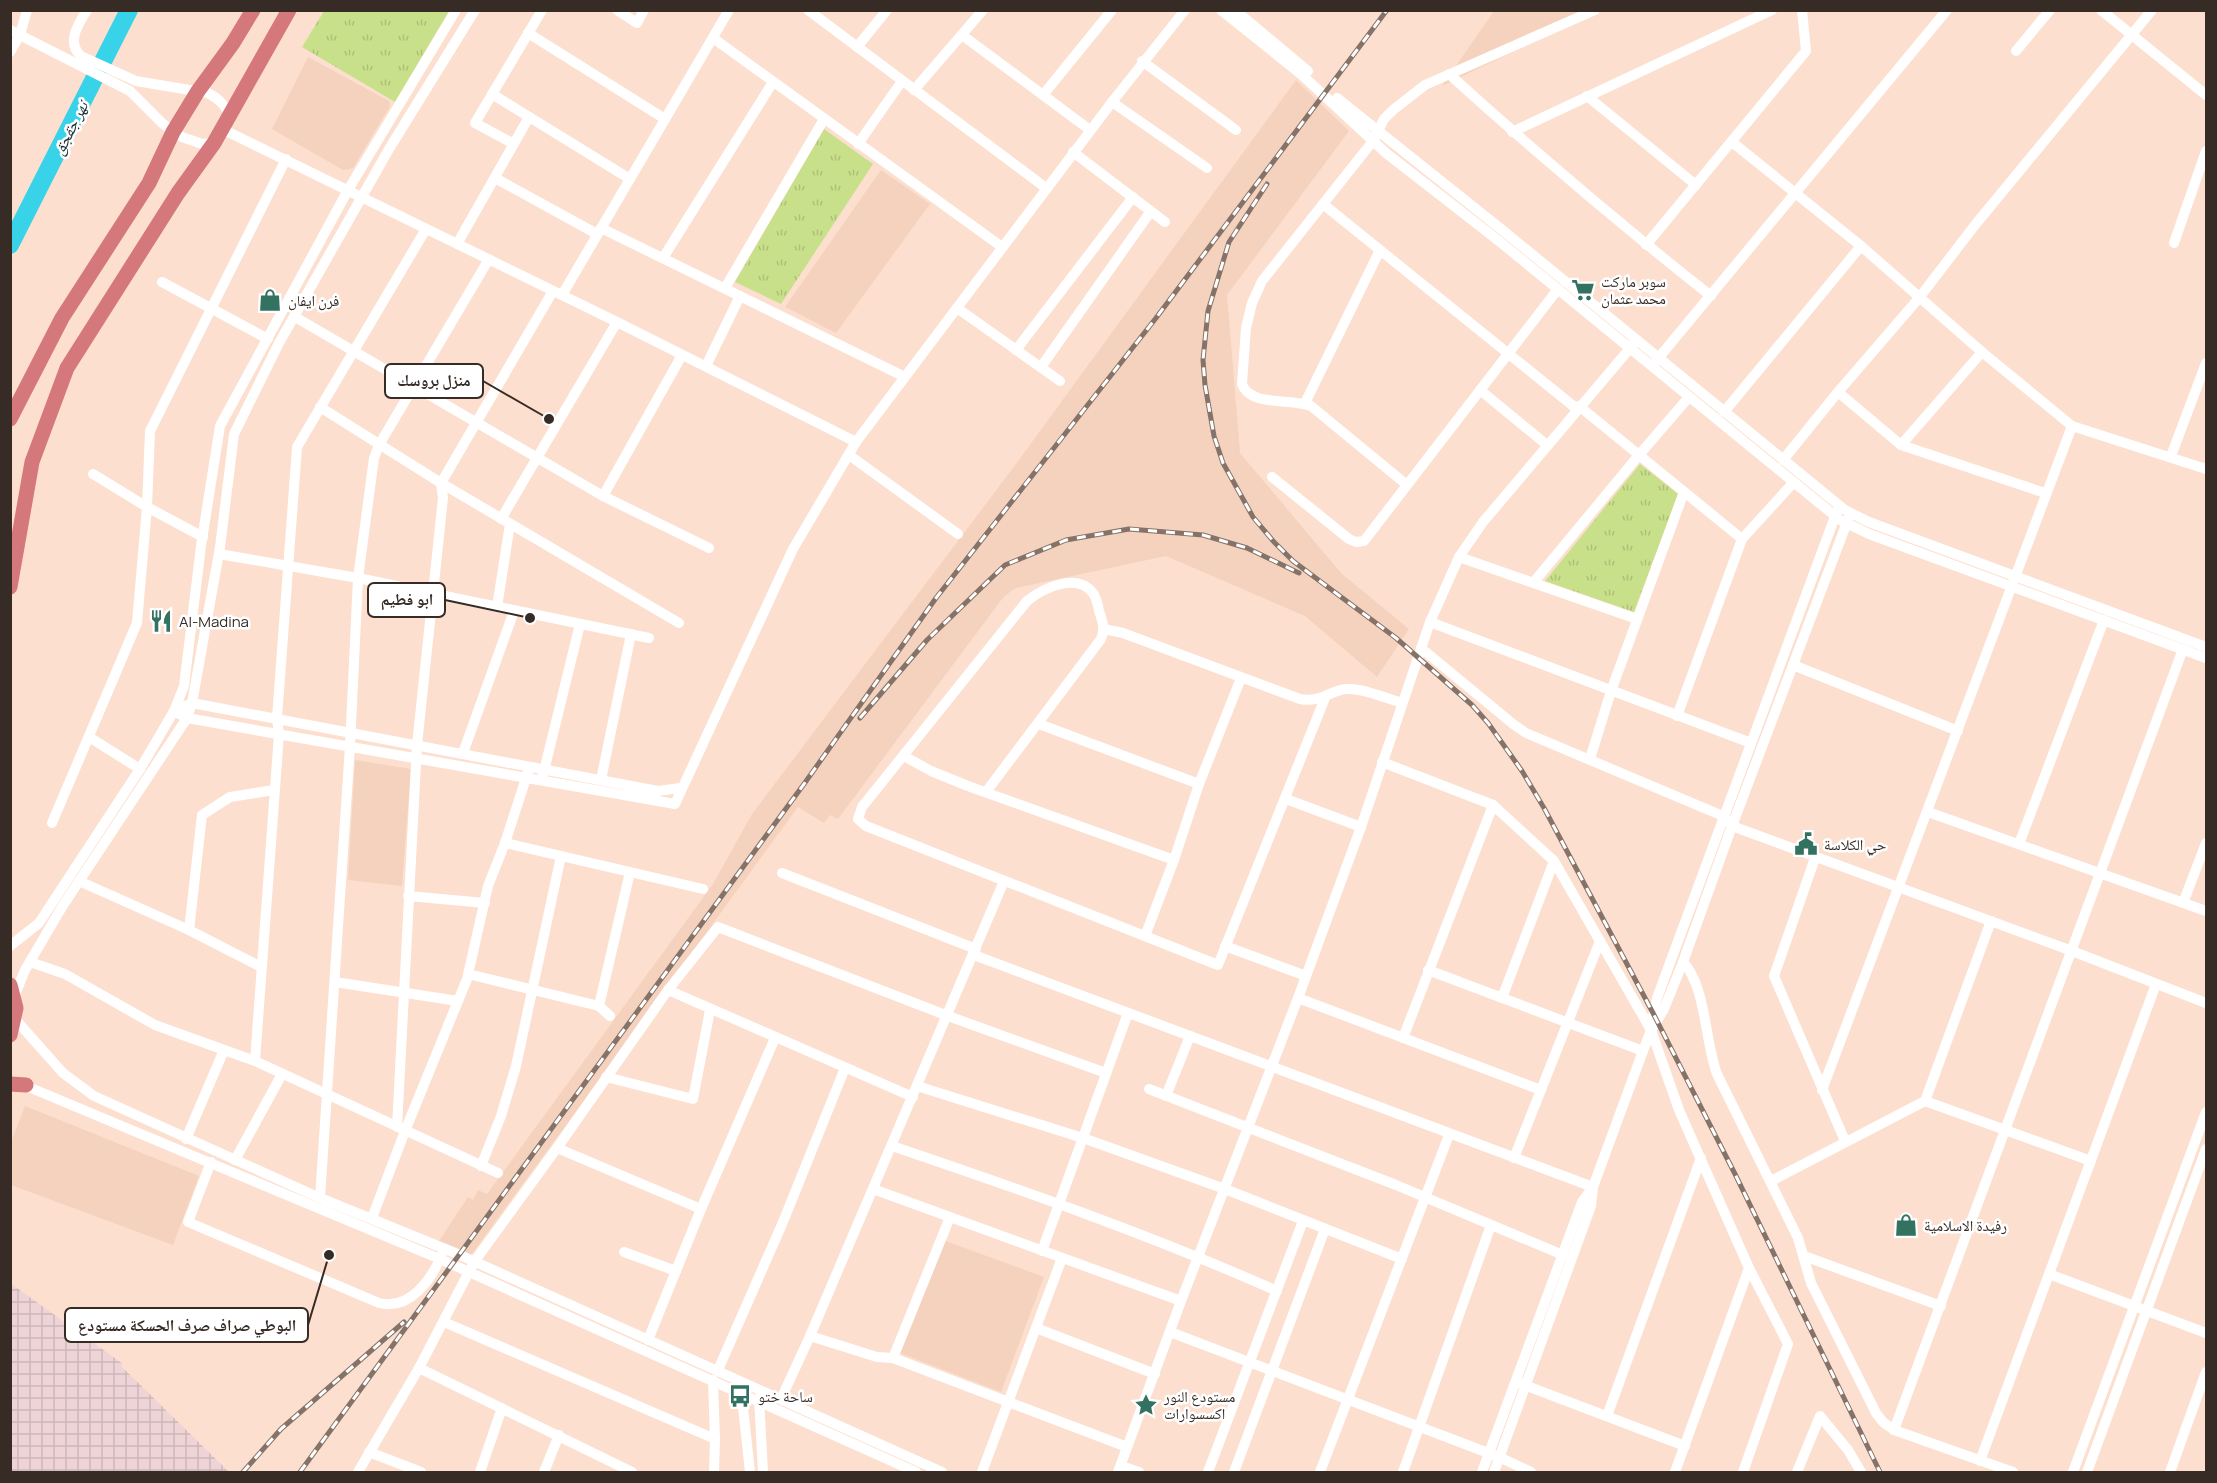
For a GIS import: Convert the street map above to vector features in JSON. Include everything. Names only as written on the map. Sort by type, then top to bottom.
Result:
[{"type":"highway","points":[[10,419],[62,318],[149,183],[198,90],[233,43],[253,10]]},
{"type":"highway","points":[[10,587],[32,462],[67,368],[178,193],[214,143],[289,10]]},
{"type":"highway","points":[[10,1035],[15,1019],[12,991]]},
{"type":"street","points":[[10,52],[15,32],[27,10]]},
{"type":"street","points":[[79,61],[74,37],[78,23],[87,10]]},
{"type":"street","points":[[10,946],[39,923],[140,769],[174,711],[184,686],[220,426],[348,190],[456,10]]},
{"type":"street","points":[[12,991],[79,881],[187,718],[192,703],[219,554],[234,434],[295,317],[362,198],[475,10]]},
{"type":"street","points":[[514,144],[475,123],[542,10]]},
{"type":"street","points":[[617,10],[637,23],[644,10]]},
{"type":"street","points":[[401,1129],[408,896],[417,745],[443,498],[441,483],[557,293],[599,231],[729,10]]},
{"type":"street","points":[[808,10],[1046,188]]},
{"type":"street","points":[[856,47],[886,10]]},
{"type":"street","points":[[914,90],[983,10]]},
{"type":"street","points":[[1042,95],[1112,10]]},
{"type":"street","points":[[174,711],[192,703],[277,718],[529,766],[543,775],[675,804],[680,788],[793,549],[856,442],[1142,61],[1185,10]]},
{"type":"street","points":[[1221,10],[1558,289],[1633,344]]},
{"type":"street","points":[[1235,10],[1290,54],[1375,136],[1655,362],[1724,412],[1783,460],[1837,511]]},
{"type":"street","points":[[1407,485],[1321,412],[1305,404],[1258,398],[1245,391],[1242,384],[1246,328],[1252,303],[1262,281],[1375,136],[1384,119],[1403,100],[1425,85],[1595,10]]},
{"type":"street","points":[[1512,132],[1772,10]]},
{"type":"street","points":[[1646,245],[1806,51],[1802,10]]},
{"type":"street","points":[[2016,51],[2050,10]]},
{"type":"street","points":[[2102,10],[2205,90]]},
{"type":"street","points":[[1783,460],[1919,298],[2152,10]]},
{"type":"street","points":[[1655,362],[1940,13]]},
{"type":"street","points":[[15,32],[123,82],[198,90],[218,98],[225,106],[226,122],[286,159],[856,442]]},
{"type":"street","points":[[528,33],[665,119]]},
{"type":"street","points":[[962,35],[1090,130]]},
{"type":"street","points":[[713,38],[1002,248]]},
{"type":"street","points":[[1142,61],[1236,130]]},
{"type":"street","points":[[1449,75],[1512,132],[1646,245],[1711,296]]},
{"type":"street","points":[[858,144],[902,81]]},
{"type":"street","points":[[123,82],[153,115],[174,132],[191,141],[214,143]]},
{"type":"street","points":[[663,258],[773,82]]},
{"type":"street","points":[[492,94],[630,179]]},
{"type":"street","points":[[1587,96],[1696,185]]},
{"type":"street","points":[[1112,102],[1207,168]]},
{"type":"street","points":[[458,244],[529,117]]},
{"type":"street","points":[[724,288],[824,119]]},
{"type":"street","points":[[1732,142],[1861,246],[1982,352],[2072,426],[2206,469]]},
{"type":"street","points":[[2174,243],[2206,150]]},
{"type":"street","points":[[1073,152],[1165,222]]},
{"type":"street","points":[[52,823],[137,623],[147,507],[150,431],[286,159]]},
{"type":"street","points":[[495,178],[599,231],[663,258],[905,377]]},
{"type":"street","points":[[1016,350],[1132,197]]},
{"type":"street","points":[[1323,204],[1508,353],[1639,454],[1742,539]]},
{"type":"street","points":[[1041,367],[1151,211]]},
{"type":"street","points":[[255,1061],[297,447],[426,229]]},
{"type":"street","points":[[1724,412],[1861,246]]},
{"type":"street","points":[[1305,404],[1380,250]]},
{"type":"street","points":[[320,1198],[350,746],[358,578],[374,458],[379,445],[489,259]]},
{"type":"street","points":[[162,282],[268,339]]},
{"type":"street","points":[[1272,477],[1349,539],[1356,542],[1364,541],[1558,289]]},
{"type":"street","points":[[706,366],[740,296]]},
{"type":"street","points":[[957,308],[1060,381]]},
{"type":"street","points":[[295,317],[603,496],[709,548]]},
{"type":"street","points":[[497,607],[506,522],[538,458],[617,322]]},
{"type":"street","points":[[1138,1473],[1119,1469],[1361,827],[1430,622],[1459,557],[1479,528],[1633,344]]},
{"type":"street","points":[[1901,446],[1982,352]]},
{"type":"street","points":[[603,496],[682,355]]},
{"type":"street","points":[[1655,362],[1689,397],[1794,482],[1869,534],[2206,646]]},
{"type":"street","points":[[2171,456],[2206,363]]},
{"type":"street","points":[[1480,390],[1547,445]]},
{"type":"street","points":[[1838,392],[1901,446],[2045,493]]},
{"type":"street","points":[[1533,583],[1689,397]]},
{"type":"street","points":[[320,407],[441,483],[678,623]]},
{"type":"street","points":[[1822,1090],[1900,888],[2045,493],[2072,426]]},
{"type":"street","points":[[849,455],[958,534]]},
{"type":"street","points":[[93,474],[203,537]]},
{"type":"street","points":[[1677,716],[1742,539],[1794,482]]},
{"type":"street","points":[[1590,759],[1611,691],[1684,492]]},
{"type":"street","points":[[1482,1473],[1494,1456],[1591,1206],[1593,1187],[1651,1030],[1657,998],[1837,511]]},
{"type":"street","points":[[1651,1030],[1664,1009],[1683,962],[1848,518]]},
{"type":"street","points":[[219,554],[358,578],[650,638]]},
{"type":"street","points":[[1459,557],[1637,620]]},
{"type":"street","points":[[2013,582],[2104,620],[2206,658]]},
{"type":"street","points":[[986,792],[1101,639],[1104,629],[1095,596],[1085,587],[1063,584],[1050,587],[1033,596],[1022,606],[862,807],[858,815],[860,823],[1218,965],[1325,698]]},
{"type":"street","points":[[463,753],[514,611]]},
{"type":"street","points":[[2019,844],[2104,620]]},
{"type":"street","points":[[1430,622],[1750,743]]},
{"type":"street","points":[[543,775],[580,624]]},
{"type":"street","points":[[1104,629],[1129,636],[1300,699],[1314,701],[1340,690],[1351,689],[1402,703]]},
{"type":"street","points":[[601,780],[631,634]]},
{"type":"street","points":[[1420,648],[1520,729],[1724,816],[1732,826],[2072,951],[2206,1004]]},
{"type":"street","points":[[1894,1430],[2183,649]]},
{"type":"street","points":[[1793,665],[1958,731]]},
{"type":"street","points":[[1145,936],[1174,860],[1198,784],[1241,678]]},
{"type":"street","points":[[174,711],[187,718],[526,777],[543,775],[601,780],[658,791],[680,788]]},
{"type":"street","points":[[1039,724],[1198,784]]},
{"type":"street","points":[[89,737],[140,769]]},
{"type":"street","points":[[904,756],[949,779],[1174,860]]},
{"type":"street","points":[[1382,762],[1493,805],[1554,861],[1651,1030],[1671,1092],[1749,1268],[1788,1344],[1743,1473]]},
{"type":"street","points":[[372,1218],[401,1129],[458,1002],[468,974],[488,886],[505,843],[529,766]]},
{"type":"street","points":[[189,930],[202,815],[230,797],[274,790]]},
{"type":"street","points":[[1286,799],[1361,827]]},
{"type":"street","points":[[1403,1038],[1493,805]]},
{"type":"street","points":[[1928,812],[2206,911]]},
{"type":"street","points":[[505,843],[703,889]]},
{"type":"street","points":[[2183,903],[2206,843]]},
{"type":"street","points":[[482,1166],[501,1116],[516,1066],[561,856]]},
{"type":"street","points":[[1815,858],[1774,976],[1845,1141]]},
{"type":"street","points":[[1502,998],[1554,861]]},
{"type":"street","points":[[599,1006],[630,872]]},
{"type":"street","points":[[782,873],[1128,1013],[1593,1187]]},
{"type":"street","points":[[79,881],[189,930],[261,967]]},
{"type":"street","points":[[781,1399],[948,1016],[1004,881]]},
{"type":"street","points":[[408,896],[485,903]]},
{"type":"street","points":[[1771,1181],[1925,1101],[1991,921]]},
{"type":"street","points":[[358,1473],[444,1323],[471,1267],[558,1148],[668,990],[718,927],[948,1016],[1106,1073]]},
{"type":"street","points":[[1514,1158],[1600,940]]},
{"type":"street","points":[[1225,946],[1306,976]]},
{"type":"street","points":[[30,962],[65,975],[155,1025],[255,1061],[498,1173]]},
{"type":"street","points":[[1683,962],[1691,972],[1697,987],[1711,1057],[1717,1074],[1802,1246],[1811,1283],[1876,1413],[1894,1430],[2013,1473]]},
{"type":"street","points":[[1428,970],[1643,1051]]},
{"type":"street","points":[[468,974],[599,1006],[610,1016]]},
{"type":"street","points":[[334,982],[458,1002]]},
{"type":"street","points":[[1980,1461],[2156,984]]},
{"type":"street","points":[[668,990],[913,1097]]},
{"type":"street","points":[[1298,998],[1541,1090]]},
{"type":"street","points":[[606,1077],[693,1099],[710,1010]]},
{"type":"street","points":[[1042,1251],[1128,1013]]},
{"type":"street","points":[[15,1019],[63,1073],[94,1096],[320,1198],[372,1218],[442,1254]]},
{"type":"street","points":[[1166,1096],[1190,1036]]},
{"type":"street","points":[[648,1340],[701,1209],[776,1038]]},
{"type":"street","points":[[186,1139],[224,1050]]},
{"type":"street","points":[[714,1473],[716,1375],[783,1222],[845,1068]]},
{"type":"street","points":[[235,1160],[282,1074]]},
{"type":"street","points":[[16,1083],[442,1254],[716,1375],[739,1380],[942,1473]]},
{"type":"street","points":[[917,1086],[1083,1138],[1225,1189],[1402,1259]]},
{"type":"street","points":[[1149,1089],[1396,1185],[1563,1254]]},
{"type":"street","points":[[1925,1101],[2091,1161]]},
{"type":"street","points":[[2073,1473],[2206,1112]]},
{"type":"street","points":[[1320,1473],[1449,1135]]},
{"type":"street","points":[[892,1146],[1060,1203],[1199,1256],[1277,1291]]},
{"type":"street","points":[[558,1148],[701,1209]]},
{"type":"street","points":[[2087,1473],[2146,1310],[2202,1176],[2206,1149]]},
{"type":"street","points":[[1607,1416],[1701,1158]]},
{"type":"street","points":[[211,1162],[188,1222],[368,1298],[384,1304],[402,1302],[424,1286],[442,1254]]},
{"type":"street","points":[[1521,1383],[1583,1198],[1593,1187]]},
{"type":"street","points":[[873,1189],[1181,1301]]},
{"type":"street","points":[[892,1358],[950,1217]]},
{"type":"street","points":[[1208,1473],[1304,1221]]},
{"type":"street","points":[[1402,1473],[1491,1225]]},
{"type":"street","points":[[1234,1473],[1325,1229]]},
{"type":"street","points":[[624,1252],[676,1271]]},
{"type":"street","points":[[1804,1256],[1941,1305]]},
{"type":"street","points":[[982,1473],[1062,1258]]},
{"type":"street","points":[[471,1267],[648,1340],[716,1375],[741,1393],[916,1473]]},
{"type":"street","points":[[1675,1473],[1749,1268]]},
{"type":"street","points":[[2049,1274],[2206,1333]]},
{"type":"street","points":[[444,1323],[715,1439]]},
{"type":"street","points":[[1036,1328],[1155,1374]]},
{"type":"street","points":[[1170,1332],[1494,1456],[1531,1473]]},
{"type":"street","points":[[810,1336],[877,1357],[892,1358],[1127,1447]]},
{"type":"street","points":[[419,1368],[559,1435],[617,1470],[632,1473]]},
{"type":"street","points":[[2170,1473],[2206,1372]]},
{"type":"street","points":[[739,1380],[750,1473]]},
{"type":"street","points":[[1521,1383],[1685,1446]]},
{"type":"street","points":[[759,1389],[763,1473]]},
{"type":"street","points":[[480,1473],[502,1408]]},
{"type":"street","points":[[1797,1473],[1820,1416],[1848,1450],[1862,1473]]},
{"type":"street","points":[[544,1473],[559,1435]]},
{"type":"street","points":[[369,1452],[421,1473]]},
{"type":"street","points":[[1494,1456],[1494,1473]]},
{"type":"shaded area","points":[[1494,11],[1598,11],[1442,86]]},
{"type":"shaded area","points":[[308,57],[389,101],[390,106],[353,168],[343,170],[272,129]]},
{"type":"shaded area","points":[[1296,80],[1349,131],[1227,295],[1240,453],[1341,573],[1409,629],[1377,677],[1305,616],[1166,556],[1016,588],[1011,591],[1002,599],[838,819],[830,815],[824,823],[798,807],[471,1255],[439,1241],[468,1197],[473,1200],[478,1190],[487,1194],[713,884],[752,814],[1013,468]]},
{"type":"shaded area","points":[[881,170],[930,204],[836,333],[785,307]]},
{"type":"shaded area","points":[[355,760],[411,769],[402,886],[348,880]]},
{"type":"shaded area","points":[[25,1106],[199,1176],[173,1245],[11,1185],[11,1142]]},
{"type":"shaded area","points":[[943,1240],[1044,1277],[1001,1392],[900,1353]]},
{"type":"shaded area","points":[[10,1283],[123,1364],[121,1366],[229,1472],[11,1472]]},
{"type":"green space","points":[[324,11],[449,11],[395,102],[302,47]]},
{"type":"green space","points":[[824,129],[873,164],[781,304],[735,282]]},
{"type":"green space","points":[[1640,464],[1678,494],[1634,612],[1545,581]]},
{"type":"waterway","name":"نهر جقجق","points":[[10,245],[129,10]]},
{"type":"railway","points":[[300,1472],[804,784],[936,598],[1156,318],[1387,10]]},
{"type":"railway","points":[[1267,184],[1229,242],[1208,311],[1203,360],[1205,385],[1214,436],[1223,463],[1253,517],[1274,542],[1293,561],[1396,638],[1472,705],[1488,723],[1522,771],[1653,1013],[1735,1174],[1880,1472]]},
{"type":"railway","points":[[860,718],[927,640],[1005,565],[1066,540],[1129,529],[1203,535],[1247,548],[1299,573]]},
{"type":"railway","points":[[243,1472],[281,1429],[404,1322]]},
{"type":"place","name":"سوبر ماركت محمد عثمان","points":[[1583,290]]},
{"type":"place","name":"فرن ايفان","points":[[270,300]]},
{"type":"place","name":"منزل بروسك","points":[[549,419]]},
{"type":"place","name":"ابو فطيم","points":[[530,618]]},
{"type":"place","name":"Al-Madina","points":[[161,621]]},
{"type":"place","name":"حي الكلاسة","points":[[1806,844]]},
{"type":"place","name":"رفيدة الاسلامية","points":[[1906,1225]]},
{"type":"place","name":"البوطي صراف صرف الحسكة مستودع","points":[[329,1255]]},
{"type":"place","name":"ساحة ختو","points":[[740,1396]]},
{"type":"place","name":"مستودع النور اكسسوارات","points":[[1146,1405]]}]
